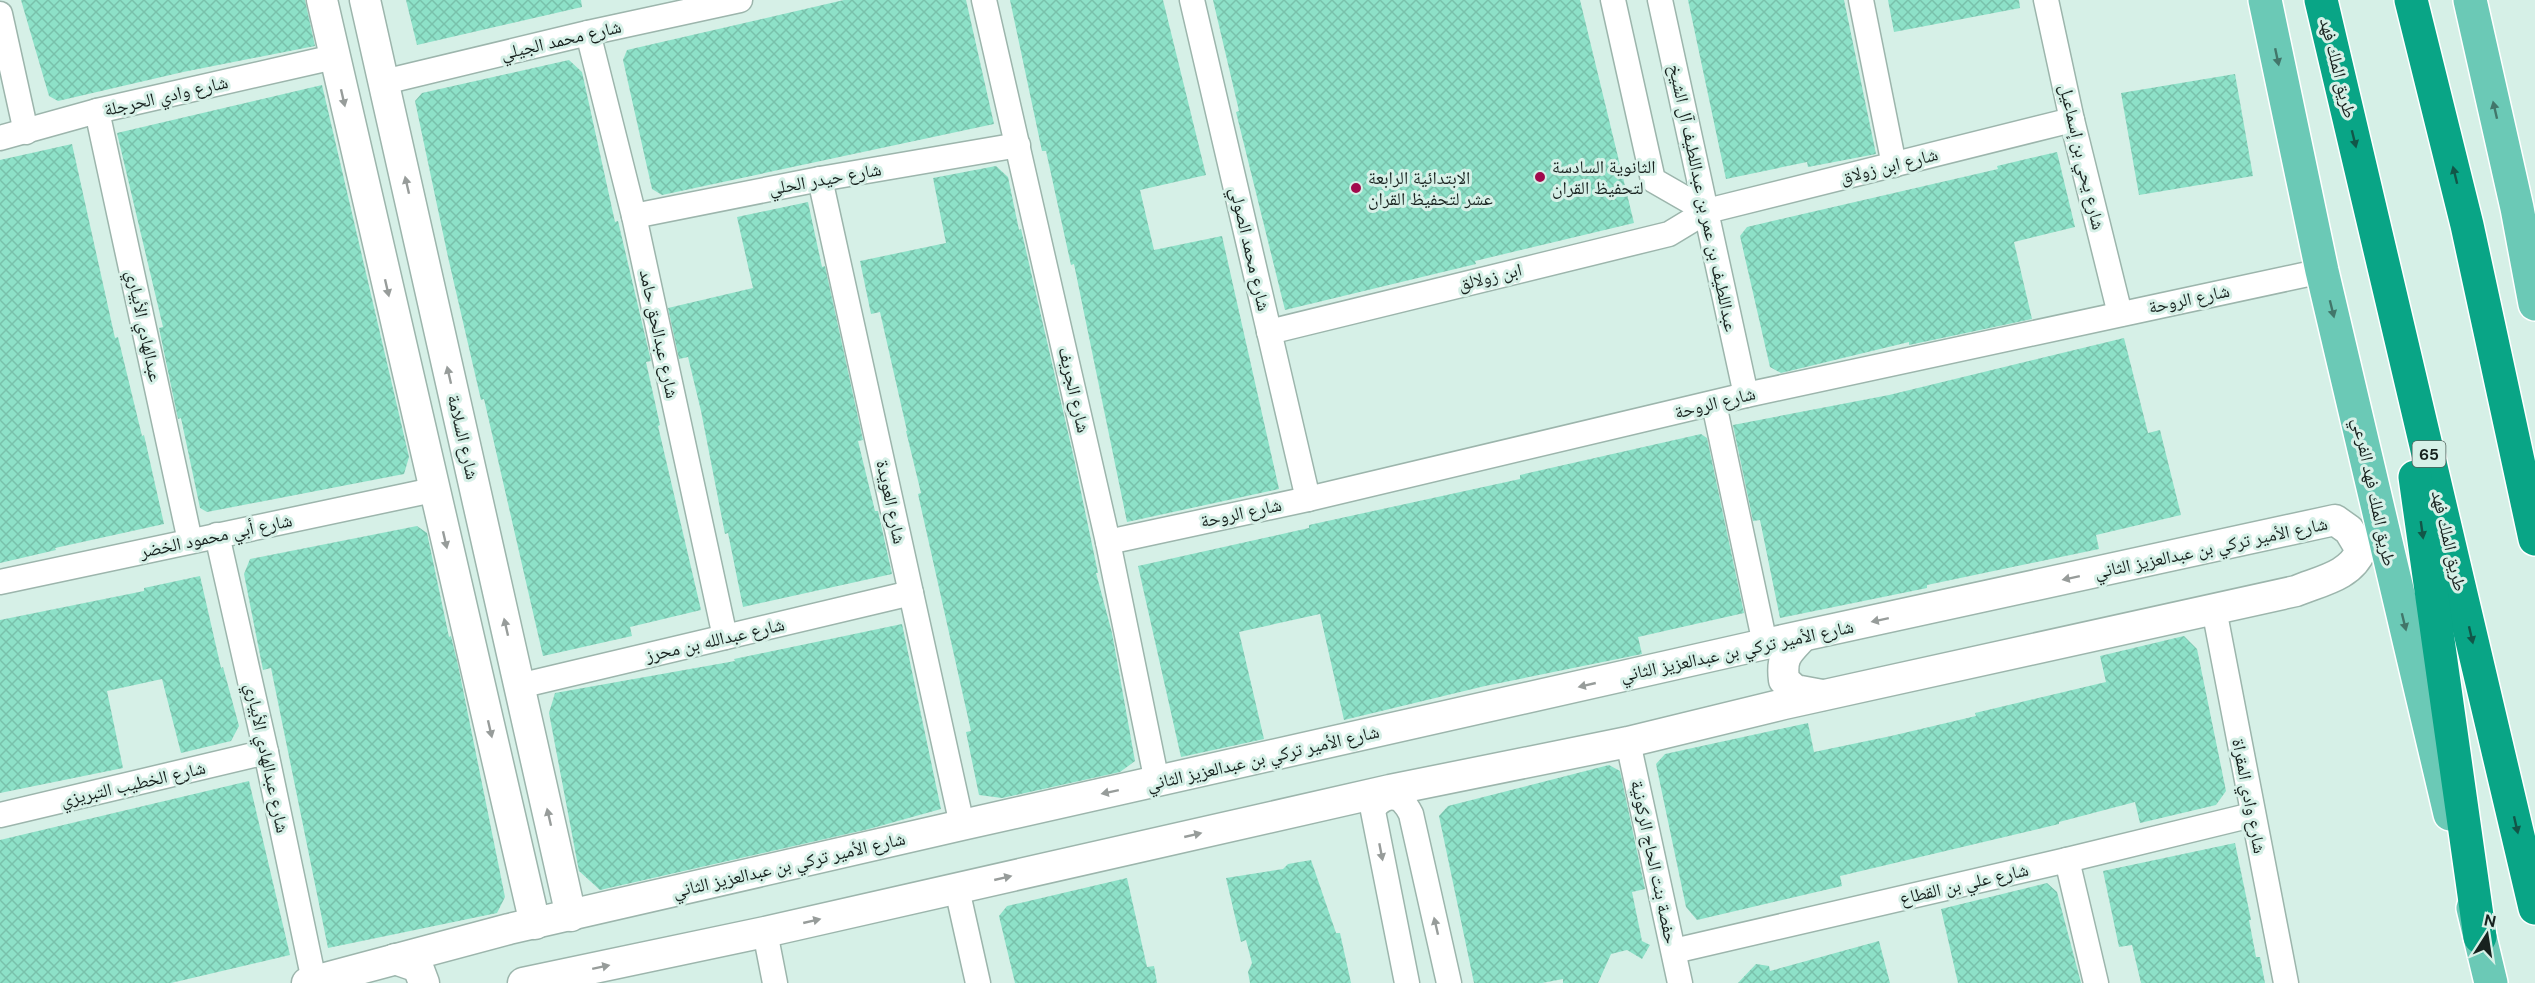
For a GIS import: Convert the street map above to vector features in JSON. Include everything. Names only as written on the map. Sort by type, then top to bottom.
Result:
[{"type":"highway","name":"طريق الملك فهد","points":[[2321,0],[2535,908]]},
{"type":"highway","points":[[2411,0],[2467,225],[2535,539]]},
{"type":"highway","points":[[2467,225],[2535,446]]},
{"type":"highway","points":[[2385,264],[2480,937]]},
{"type":"main road","name":"طريق الملك فهد الفرعي","points":[[2265,0],[2322,271],[2378,498],[2396,589],[2491,983]]},
{"type":"main road","points":[[2470,0],[2526,206],[2535,304]]},
{"type":"street","points":[[322,0],[333,57],[535,924]]},
{"type":"street","name":"شارع السلامة","points":[[364,0],[571,916]]},
{"type":"street","name":"شارع محمد الجيلي","points":[[384,82],[588,33],[740,0]]},
{"type":"street","name":"شارع الجريف","points":[[984,0],[1108,542],[1157,782]]},
{"type":"street","name":"شارع محمد الصولي","points":[[1192,0],[1308,499]]},
{"type":"street","points":[[1613,0],[1653,180],[1707,211]]},
{"type":"street","name":"عبداللطيف بن عمر بن عبداللطيف آل الشيخ","points":[[1660,0],[1746,395]]},
{"type":"street","points":[[1861,0],[1894,165]]},
{"type":"street","name":"شارع يحي بن إسماعيل","points":[[2046,0],[2072,120],[2120,314]]},
{"type":"street","points":[[0,14],[26,132]]},
{"type":"street","name":"شارع عبدالحق حامد","points":[[588,33],[634,216],[725,637]]},
{"type":"street","name":"شارع وادي الحرجلة","points":[[0,138],[97,111],[333,57]]},
{"type":"street","name":"عبدالهادي الأبياري","points":[[97,111],[190,541]]},
{"type":"street","name":"شارع ابن زولاق","points":[[1707,211],[2072,120]]},
{"type":"street","name":"شارع حيدر الحلي","points":[[634,216],[820,179],[1018,145]]},
{"type":"street","name":"شارع العويدة","points":[[820,179],[962,825]]},
{"type":"street","name":"ابن زولالق","points":[[1269,332],[1668,234],[1707,211]]},
{"type":"street","name":"شارع الروحة","points":[[1108,542],[1308,499],[1746,395],[2322,271]]},
{"type":"street","points":[[1714,404],[1766,644]]},
{"type":"street","name":"شارع أبي محمود الخضر","points":[[0,582],[433,490]]},
{"type":"street","points":[[2335,520],[2378,498]]},
{"type":"street","name":"شارع الأمير تركي بن عبدالعزيز الثاني","points":[[310,982],[535,924],[962,825],[1766,644],[2335,520],[2349,530],[2361,550],[2357,561],[2345,572],[2296,591],[1823,696],[1628,742],[1390,790],[765,932],[523,983]]},
{"type":"street","name":"شارع عبدالهادي الأبياري","points":[[217,536],[266,752],[310,982]]},
{"type":"street","points":[[2296,591],[2358,573],[2380,575],[2396,589]]},
{"type":"street","name":"شارع عبدالله بن محرز","points":[[519,686],[911,593]]},
{"type":"street","name":"شارع وادي المقراة","points":[[2214,609],[2286,983]]},
{"type":"street","points":[[1802,637],[1785,655],[1782,668],[1784,680],[1795,690],[1823,696]]},
{"type":"street","points":[[1732,652],[1753,661],[1764,669],[1770,679],[1768,694],[1750,713]]},
{"type":"street","points":[[481,693],[519,686]]},
{"type":"street","name":"حفصة بنت الحاج الركونية","points":[[1628,742],[1680,983]]},
{"type":"street","name":"شارع الخطيب التبريزي","points":[[0,815],[266,752]]},
{"type":"street","points":[[1407,983],[1373,811],[1376,803],[1393,798],[1402,801],[1411,814],[1449,983]]},
{"type":"street","name":"شارع علي بن القطاع","points":[[1674,951],[2067,860],[2253,814]]},
{"type":"street","points":[[2067,860],[2096,983]]},
{"type":"street","points":[[528,889],[549,897],[562,874]]},
{"type":"street","points":[[957,889],[978,983]]},
{"type":"street","points":[[765,932],[776,983]]},
{"type":"street","points":[[395,959],[418,968],[424,983]]},
{"type":"building","points":[[21,0],[305,0],[315,46],[183,72],[58,101],[49,96]]},
{"type":"building","points":[[406,0],[581,0],[582,7],[417,45]]},
{"type":"building","points":[[844,0],[966,0],[994,124],[662,195],[652,189],[623,60],[627,50]]},
{"type":"building","points":[[1010,0],[1163,0],[1206,175],[1140,190],[1154,250],[1222,236],[1279,489],[1127,522],[1074,264],[1071,265],[1046,151],[1042,151]]},
{"type":"building","points":[[1213,0],[1580,0],[1634,223],[1285,310],[1236,112],[1239,111]]},
{"type":"building","points":[[1688,0],[1844,0],[1876,154],[1808,167],[1807,162],[1726,179]]},
{"type":"building","points":[[1888,0],[2019,0],[2020,8],[1894,32]]},
{"type":"building","points":[[569,60],[582,72],[615,222],[618,221],[651,361],[646,362],[660,425],[658,426],[701,610],[630,627],[632,636],[543,656],[484,399],[481,400],[448,257],[415,101],[422,93]]},
{"type":"building","points":[[2235,74],[2253,176],[2139,195],[2121,93]]},
{"type":"building","points":[[322,85],[409,457],[404,474],[207,512],[200,508],[181,418],[178,419],[159,328],[163,327],[117,133]]},
{"type":"building","points":[[72,144],[115,338],[118,337],[142,436],[144,435],[164,524],[55,548],[56,550],[0,563],[0,160]]},
{"type":"building","points":[[2057,152],[2075,227],[2014,242],[2032,319],[1909,345],[1909,342],[1781,373],[1770,367],[1740,236],[1747,227],[1998,169],[1997,166]]},
{"type":"building","points":[[996,166],[1008,177],[1019,230],[1021,229],[1073,454],[1098,573],[1096,573],[1112,633],[1135,761],[1120,772],[1002,798],[979,795],[966,732],[971,731],[918,494],[921,493],[880,312],[871,314],[860,261],[946,243],[933,178]]},
{"type":"building","points":[[808,202],[822,267],[825,266],[863,440],[858,441],[875,511],[878,511],[892,574],[743,607],[728,533],[725,534],[688,357],[679,359],[668,308],[753,288],[737,217]]},
{"type":"building","points":[[2124,338],[2148,433],[2160,430],[2181,515],[2096,535],[2099,549],[1780,618],[1760,520],[1753,521],[1733,425],[1889,395]]},
{"type":"building","points":[[1701,434],[1707,438],[1744,613],[1638,637],[1642,654],[1485,686],[1344,720],[1320,614],[1239,632],[1264,739],[1181,757],[1138,566],[1309,528],[1309,525],[1520,479],[1520,475]]},
{"type":"building","points":[[417,526],[427,533],[449,637],[451,636],[458,665],[505,897],[497,913],[328,948],[271,668],[263,670],[244,574],[250,559]]},
{"type":"building","points":[[200,576],[221,668],[223,667],[239,726],[231,741],[181,753],[162,679],[107,691],[123,768],[0,793],[0,620],[144,591],[144,588]]},
{"type":"building","points":[[902,624],[941,809],[869,829],[600,890],[579,871],[549,713],[555,693],[735,661],[734,659]]},
{"type":"building","points":[[2184,636],[2197,649],[2226,791],[2216,805],[2140,823],[2135,802],[2059,822],[2059,824],[1840,876],[1842,886],[1697,920],[1686,907],[1656,764],[1665,754],[1808,723],[1814,752],[1891,736],[1976,716],[1975,713],[2106,682],[2100,656]]},
{"type":"building","points":[[1609,765],[1620,771],[1645,889],[1632,892],[1642,941],[1650,945],[1642,959],[1627,950],[1611,954],[1598,983],[1563,983],[1563,979],[1542,983],[1474,983],[1439,816],[1448,806]]},
{"type":"building","points":[[249,781],[290,955],[171,983],[0,983],[0,840]]},
{"type":"building","points":[[2235,843],[2256,957],[2260,957],[2265,983],[2141,983],[2132,945],[2119,947],[2103,871]]},
{"type":"building","points":[[1311,860],[1336,933],[1340,933],[1351,983],[1250,983],[1248,972],[1252,963],[1246,940],[1241,942],[1226,878],[1283,869],[1288,864]]},
{"type":"building","points":[[1127,878],[1147,967],[1154,966],[1157,983],[1015,983],[999,916],[1007,906]]},
{"type":"building","points":[[2047,883],[2057,892],[2081,983],[1958,983],[1941,909]]},
{"type":"building","points":[[1879,941],[1890,983],[1738,983],[1756,964],[1769,966],[1770,971]]},
{"type":"place","name":"الثانوية السادسة لتحفيظ القران","points":[[1540,177]]},
{"type":"place","name":"الابتدائية الرابعة عشر لتحفيظ القران","points":[[1356,188]]}]
